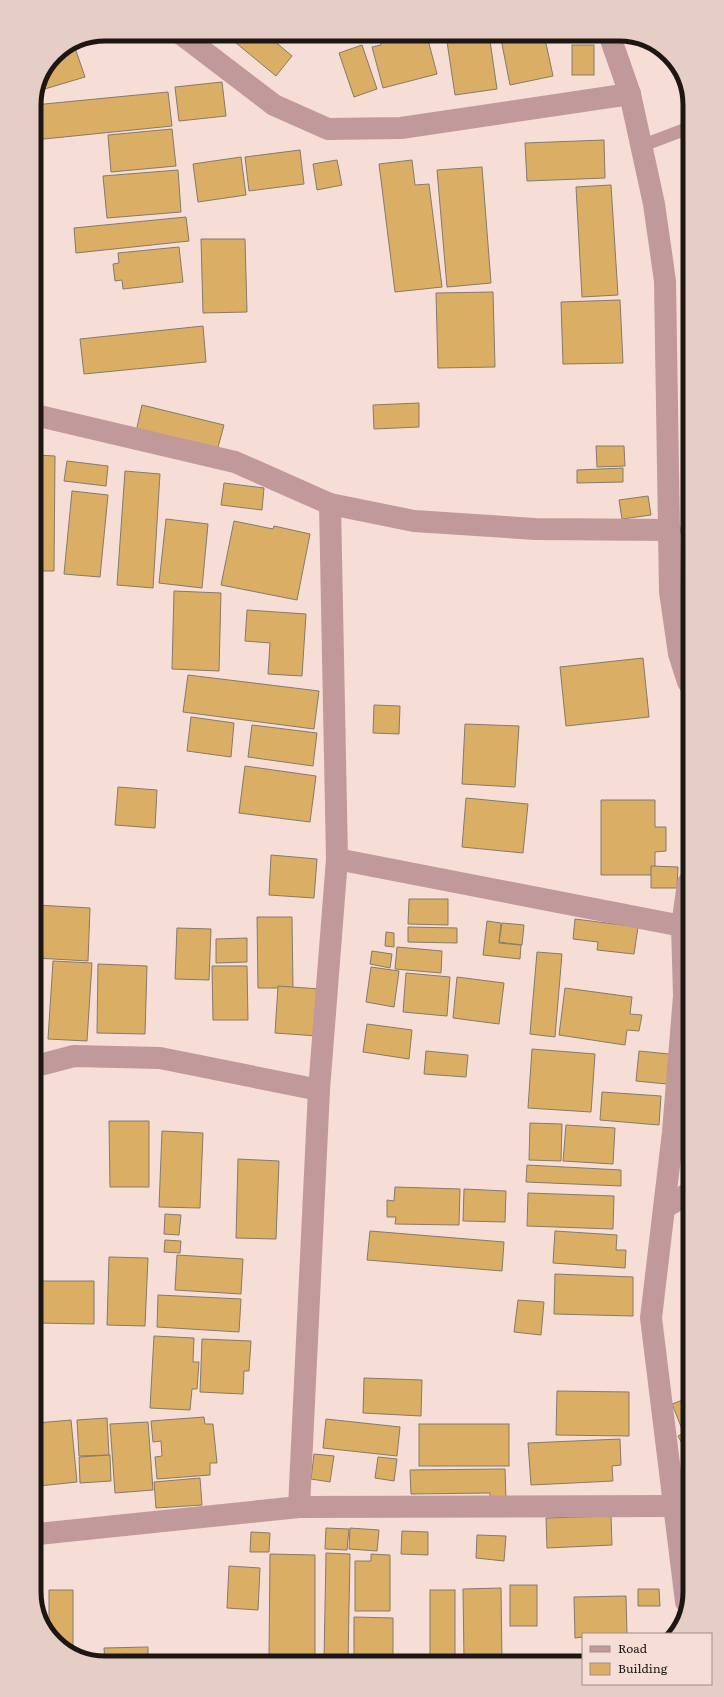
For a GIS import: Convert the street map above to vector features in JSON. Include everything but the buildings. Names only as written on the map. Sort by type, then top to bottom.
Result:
[{"type":"street","points":[[190,41],[274,106],[328,129],[401,128],[630,94]]},
{"type":"street","points":[[611,41],[630,94],[654,204],[664,282],[670,592],[679,654],[683,666]]},
{"type":"street","points":[[41,416],[235,462],[330,504],[414,521],[535,528],[670,530]]},
{"type":"street","points":[[299,1507],[319,1090],[336,859],[330,504]]},
{"type":"street","points":[[336,859],[682,926]]},
{"type":"street","points":[[683,919],[683,961]]},
{"type":"street","points":[[683,1008],[673,1132],[651,1318],[683,1578]]},
{"type":"street","points":[[41,1065],[74,1056],[160,1058],[319,1090]]},
{"type":"street","points":[[664,1208],[683,1197]]},
{"type":"street","points":[[41,1534],[299,1507],[674,1506]]},
{"type":"lane","points":[[641,146],[683,129]]}]
